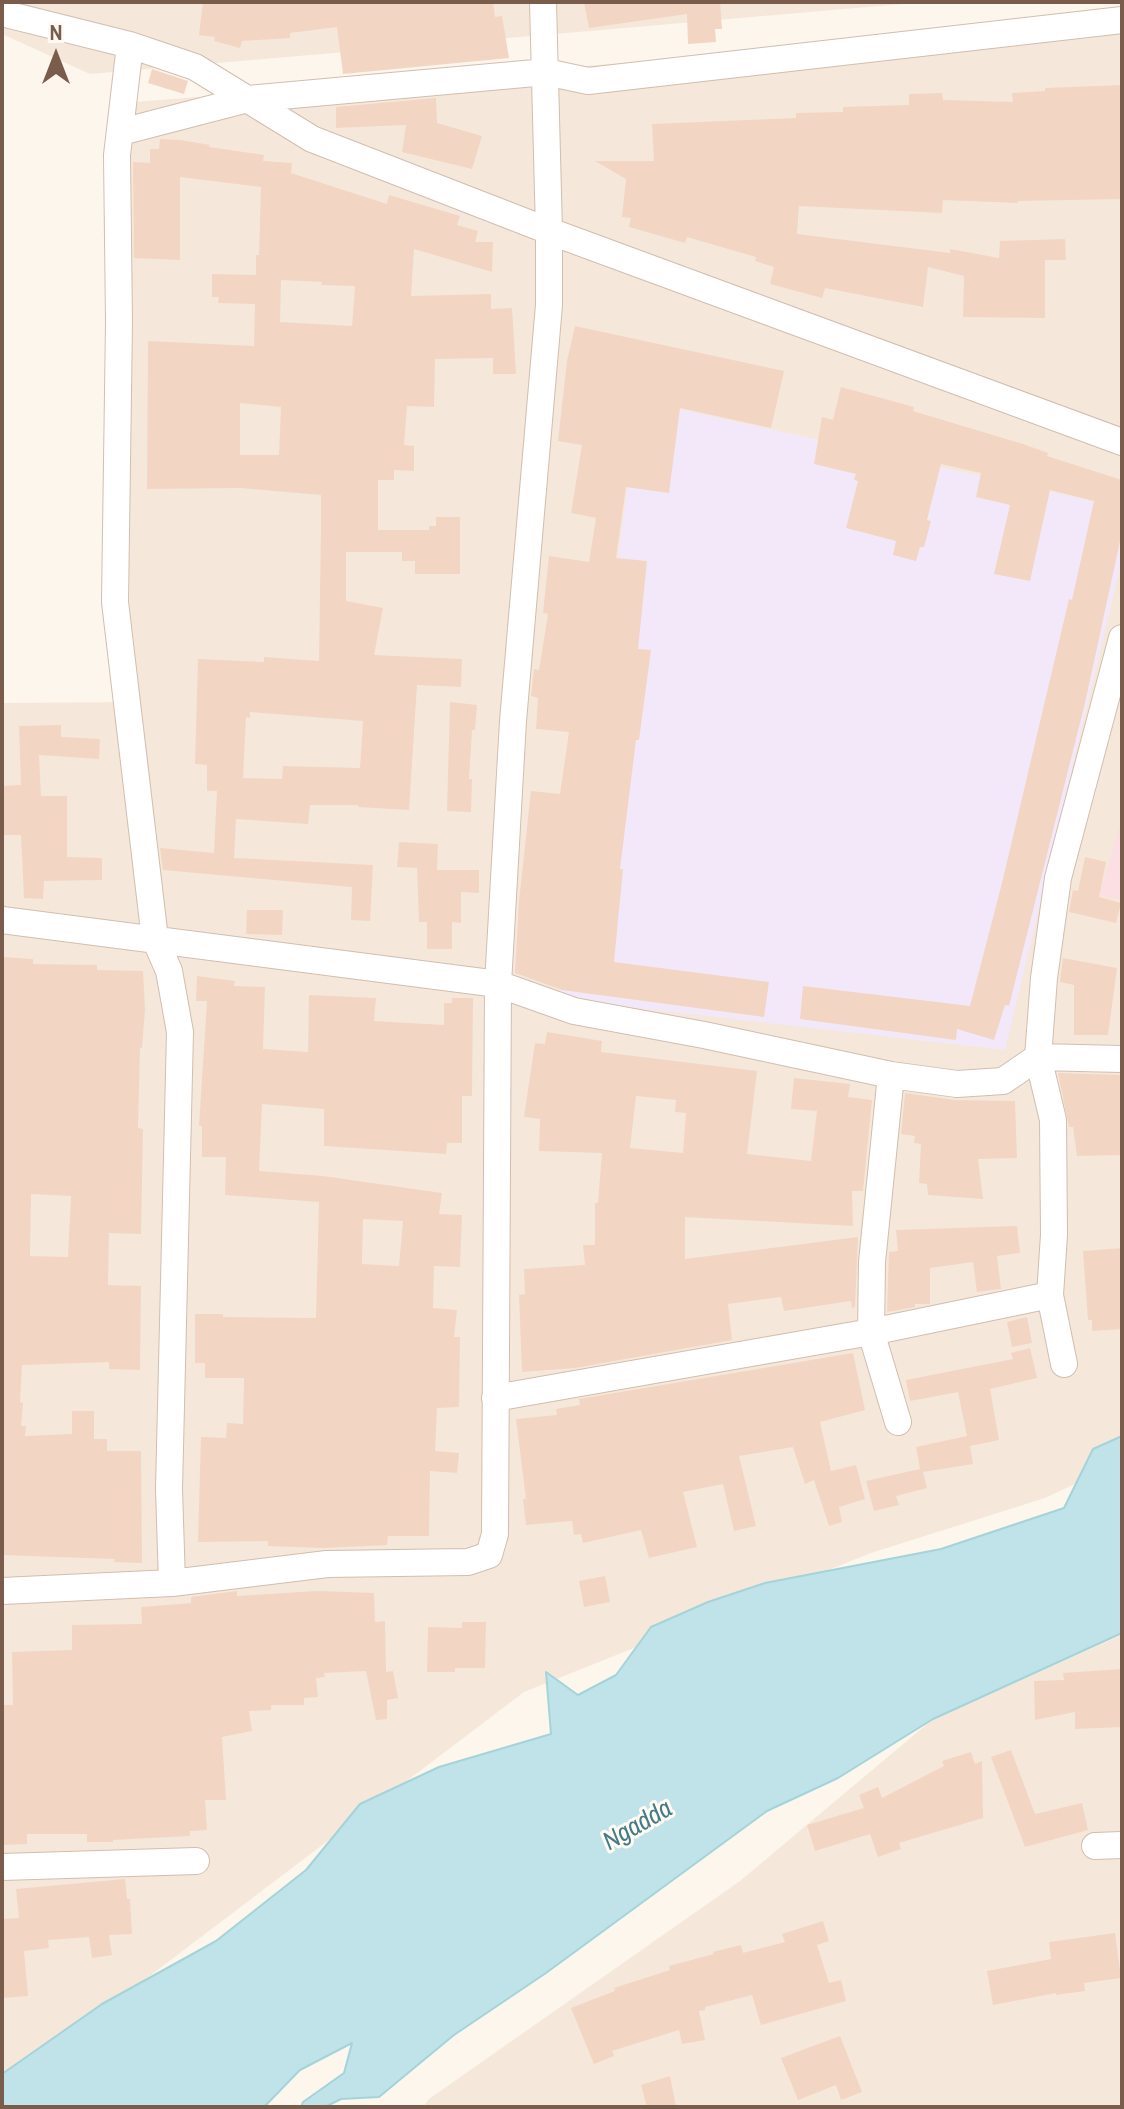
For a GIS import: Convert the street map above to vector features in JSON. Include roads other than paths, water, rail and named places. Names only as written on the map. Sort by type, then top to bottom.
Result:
[{"type":"street","points":[[2,1591],[172,1583],[327,1564],[468,1562],[489,1555],[498,1508],[495,1398],[498,984],[513,721],[549,305],[543,2]]},
{"type":"street","points":[[2,13],[130,45],[195,67],[312,139],[549,231],[1122,442]]},
{"type":"street","points":[[121,132],[248,99],[546,72],[588,81],[1122,20]]},
{"type":"street","points":[[130,45],[117,155],[119,322],[115,602],[155,939],[169,971],[180,1032],[169,1474],[172,1583]]},
{"type":"street","points":[[1064,1364],[1050,1295],[1054,1235],[1053,1120],[1038,1057],[1044,978],[1058,878],[1122,638]]},
{"type":"street","points":[[2,920],[498,984],[574,1011],[891,1075],[957,1084],[1003,1081],[1038,1057],[1122,1059]]},
{"type":"street","points":[[891,1075],[872,1262],[871,1332],[898,1422]]},
{"type":"street","points":[[495,1398],[871,1332],[1050,1295]]},
{"type":"street","points":[[1095,1846],[1122,1845]]},
{"type":"street","points":[[2,1867],[196,1861]]},
{"type":"water","name":"Ngadda","points":[[1122,1436],[1122,1633],[933,1719],[838,1778],[767,1811],[546,1973],[454,2035],[379,2097],[341,2099],[325,2107],[301,2107],[303,2102],[344,2073],[352,2043],[300,2070],[264,2107],[2,2107],[2,2074],[102,2004],[216,1941],[306,1870],[360,1804],[439,1767],[551,1734],[546,1672],[578,1695],[616,1675],[651,1627],[708,1602],[765,1583],[941,1549],[1064,1508],[1093,1449]]}]
